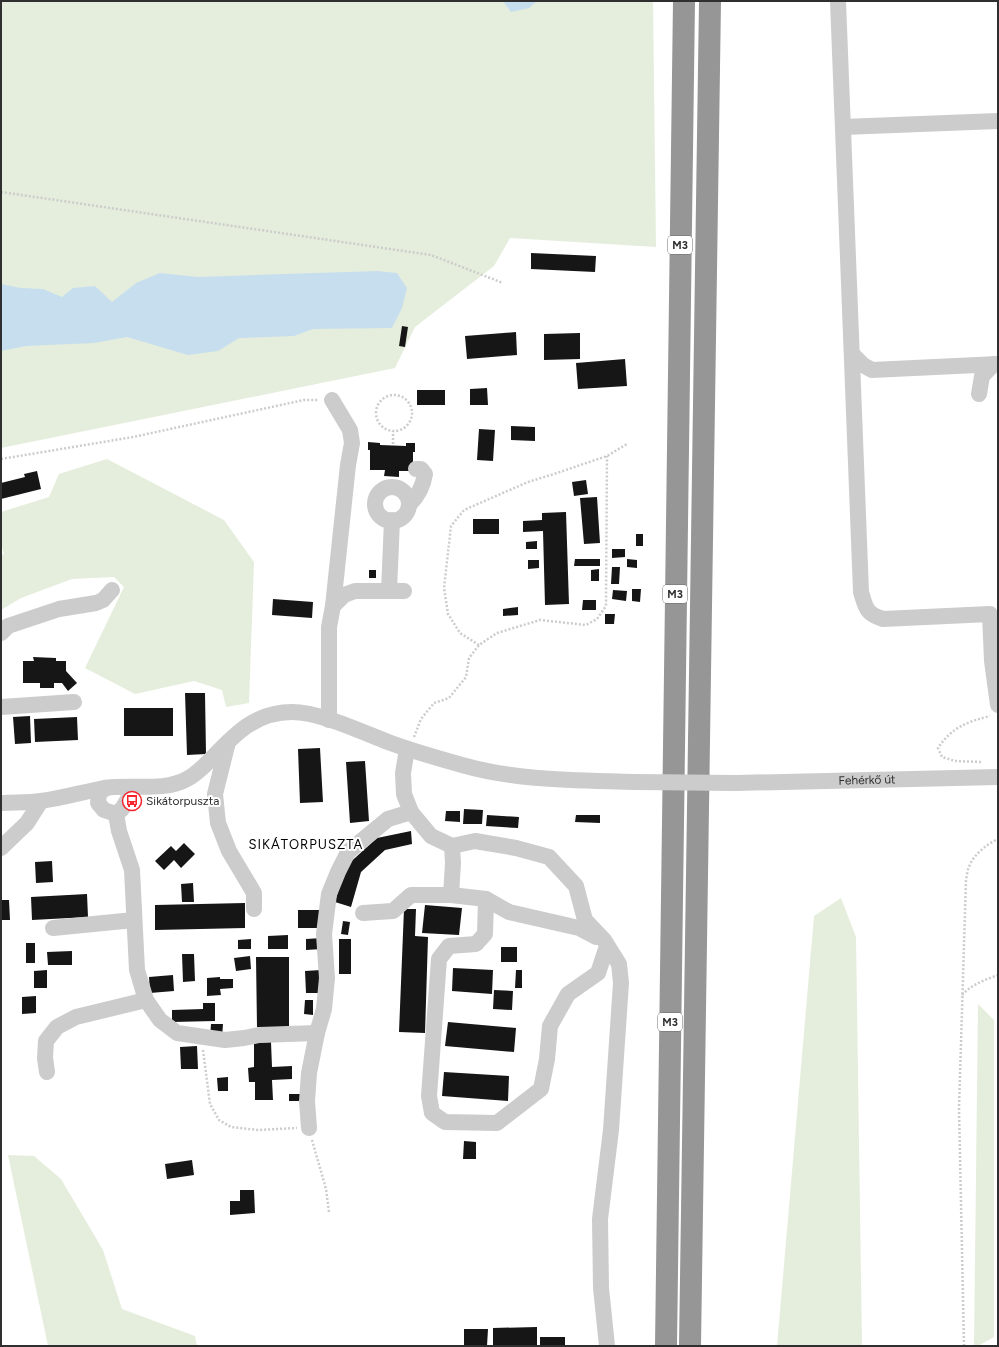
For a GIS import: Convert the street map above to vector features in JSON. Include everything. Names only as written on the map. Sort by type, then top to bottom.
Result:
[{"type":"highway","name":"M3","points":[[666,1346],[684,1]]},
{"type":"highway","name":"M3","points":[[690,1346],[710,1]]},
{"type":"highway","points":[[709,80],[722,11],[722,1]]},
{"type":"street","points":[[838,1],[861,592],[865,605],[872,615],[883,619],[990,614],[994,710]]},
{"type":"street","points":[[843,127],[998,121]]},
{"type":"street","points":[[852,354],[863,366],[872,370],[996,364]]},
{"type":"street","points":[[978,394],[982,376],[996,364]]},
{"type":"street","points":[[853,388],[860,377],[872,370]]},
{"type":"street","points":[[329,720],[329,627],[333,606],[348,465],[352,443],[350,430],[332,400]]},
{"type":"street","points":[[409,505],[406,495],[403,492],[399,489],[390,487],[381,490],[369,503],[375,508],[380,516],[388,521],[398,520],[405,514],[409,505],[417,497],[424,483],[425,474],[421,469],[416,468]]},
{"type":"street","points":[[333,606],[344,595],[355,591],[397,591],[392,520]]},
{"type":"street","points":[[1,633],[8,626],[59,609],[96,603],[103,600],[112,590]]},
{"type":"street","points":[[1,707],[74,702]]},
{"type":"street","name":"Fehérkő út","points":[[1,803],[41,801],[106,788],[169,785],[188,779],[206,764],[242,729],[253,721],[276,713],[293,712],[310,714],[411,750],[463,765],[500,773],[552,779],[736,783],[998,777]]},
{"type":"street","points":[[228,742],[215,794],[218,824],[229,851],[254,893],[254,910]]},
{"type":"street","points":[[411,750],[403,773],[404,794],[411,812],[430,836],[452,846],[475,841],[516,848],[549,857],[576,886],[585,920],[605,943],[619,964],[621,983],[611,1130],[600,1219],[601,1288],[607,1346]]},
{"type":"street","points":[[116,814],[122,809],[135,787]]},
{"type":"street","points":[[106,788],[99,793],[98,803],[104,810],[116,814]]},
{"type":"street","points":[[1,848],[27,823],[41,801]]},
{"type":"street","points":[[309,1128],[307,1101],[309,1073],[317,1033],[324,1009],[326,994],[327,978],[324,934],[329,894],[348,852],[388,819],[411,812]]},
{"type":"street","points":[[116,814],[119,831],[132,870],[137,970],[146,1000],[160,1020],[177,1033],[225,1040],[259,1035],[317,1033]]},
{"type":"street","points":[[451,895],[453,863],[452,846]]},
{"type":"street","points":[[363,913],[393,911],[411,895],[451,895],[486,899],[509,912],[579,928],[605,943]]},
{"type":"street","points":[[486,899],[485,934],[476,944],[449,946],[439,959],[429,1096],[432,1113],[445,1122],[497,1123],[541,1089],[547,1058],[550,1026],[568,994],[598,972],[605,943]]},
{"type":"street","points":[[53,928],[134,920]]},
{"type":"street","points":[[47,1072],[45,1058],[46,1041],[57,1027],[76,1017],[146,1000]]},
{"type":"path","points":[[1,192],[431,255],[503,283]]},
{"type":"path","points":[[394,395],[402,398],[408,403],[412,410],[408,425],[401,430],[393,431],[386,429],[380,424],[376,417],[380,402],[387,397],[394,395]]},
{"type":"path","points":[[1,459],[133,437],[304,400],[332,400]]},
{"type":"path","points":[[393,431],[393,444]]},
{"type":"path","points":[[479,645],[460,633],[448,614],[444,588],[450,526],[464,510],[528,482],[606,456],[627,444]]},
{"type":"path","points":[[411,750],[413,735],[421,719],[434,703],[449,698],[466,677],[469,658],[479,645],[497,633],[540,620],[586,625],[597,619],[606,606],[606,456]]},
{"type":"path","points":[[984,762],[954,761],[942,757],[938,748],[950,733],[968,722],[994,710]]},
{"type":"path","points":[[964,1346],[959,1108],[966,880],[969,866],[978,853],[991,842],[998,839]]},
{"type":"path","points":[[962,996],[974,985],[998,975]]},
{"type":"path","points":[[202,1037],[210,1104],[219,1120],[231,1127],[258,1130],[309,1128],[314,1152],[326,1189],[329,1212]]},
{"type":"green space","points":[[1,1],[653,1],[656,247],[510,238],[494,266],[415,327],[395,368],[1,448]]},
{"type":"green space","points":[[107,459],[224,520],[254,562],[249,703],[226,707],[222,690],[194,681],[135,694],[85,668],[124,587],[114,577],[72,579],[21,598],[1,610],[1,555],[4,554],[1,544],[1,512],[49,497],[59,474]]},
{"type":"green space","points":[[841,898],[856,937],[862,1346],[777,1346],[814,916]]},
{"type":"green space","points":[[978,1004],[994,1020],[994,1337],[978,1346],[974,1346]]},
{"type":"green space","points":[[8,1155],[34,1156],[61,1179],[103,1250],[122,1309],[195,1336],[197,1346],[48,1346]]},
{"type":"water","points":[[503,1],[537,1],[529,8],[511,12]]},
{"type":"water","points":[[377,271],[397,273],[407,288],[402,308],[392,328],[313,329],[294,336],[239,338],[218,351],[188,355],[127,337],[94,343],[26,346],[1,351],[1,284],[21,288],[43,289],[62,297],[73,288],[95,286],[112,302],[136,283],[160,273],[198,277]]},
{"type":"building","points":[[531,253],[596,256],[595,272],[531,269]]},
{"type":"building","points":[[402,326],[408,327],[405,347],[399,346]]},
{"type":"building","points":[[516,332],[517,355],[467,359],[465,336]]},
{"type":"building","points":[[580,333],[580,359],[544,360],[544,334]]},
{"type":"building","points":[[625,359],[627,386],[578,389],[576,363]]},
{"type":"building","points":[[487,388],[488,405],[470,405],[470,389]]},
{"type":"building","points":[[417,390],[445,390],[445,405],[417,405]]},
{"type":"building","points":[[511,426],[535,427],[535,441],[511,440]]},
{"type":"building","points":[[479,429],[495,430],[493,461],[477,460]]},
{"type":"building","points":[[368,442],[380,443],[380,445],[406,446],[406,443],[415,443],[415,452],[413,452],[413,471],[399,471],[399,477],[384,476],[385,470],[370,470],[370,450],[368,450]]},
{"type":"building","points":[[37,471],[41,489],[1,499],[1,483],[25,477],[24,474]]},
{"type":"building","points":[[586,480],[588,494],[574,496],[572,482]]},
{"type":"building","points":[[597,497],[600,543],[584,544],[580,498]]},
{"type":"building","points":[[566,512],[569,604],[545,605],[543,531],[523,532],[523,521],[542,520],[542,513]]},
{"type":"building","points":[[473,519],[499,519],[499,534],[473,534]]},
{"type":"building","points":[[636,534],[643,534],[643,546],[636,546]]},
{"type":"building","points":[[537,541],[537,549],[526,549],[526,542]]},
{"type":"building","points":[[612,549],[625,549],[625,557],[612,558]]},
{"type":"building","points":[[575,559],[600,559],[600,566],[574,566]]},
{"type":"building","points":[[627,559],[637,560],[637,568],[627,567]]},
{"type":"building","points":[[528,560],[539,560],[539,568],[528,569]]},
{"type":"building","points":[[612,567],[620,567],[619,584],[611,584]]},
{"type":"building","points":[[599,569],[599,581],[591,581],[591,570]]},
{"type":"building","points":[[369,570],[376,570],[376,578],[369,578]]},
{"type":"building","points":[[632,589],[641,589],[640,602],[632,601]]},
{"type":"building","points":[[613,590],[627,591],[626,601],[612,599]]},
{"type":"building","points":[[273,599],[313,602],[312,618],[272,615]]},
{"type":"building","points":[[583,600],[596,600],[596,610],[582,610]]},
{"type":"building","points":[[518,607],[518,615],[503,616],[503,609]]},
{"type":"building","points":[[605,614],[615,614],[614,624],[605,624]]},
{"type":"building","points":[[33,657],[56,658],[56,661],[66,661],[66,671],[77,683],[68,691],[62,683],[54,683],[54,688],[40,688],[40,683],[23,683],[23,661],[34,661]]},
{"type":"building","points":[[185,693],[205,693],[206,754],[187,755]]},
{"type":"building","points":[[124,708],[173,708],[173,736],[124,736]]},
{"type":"building","points":[[30,716],[31,743],[15,744],[13,717]]},
{"type":"building","points":[[77,717],[78,740],[35,742],[34,719]]},
{"type":"building","points":[[320,748],[323,802],[300,803],[298,749]]},
{"type":"building","points":[[365,761],[369,821],[350,823],[346,762]]},
{"type":"building","points":[[464,809],[483,810],[482,824],[463,824]]},
{"type":"building","points":[[446,811],[460,811],[460,822],[445,821]]},
{"type":"building","points":[[487,815],[519,817],[518,828],[486,826]]},
{"type":"building","points":[[576,815],[600,815],[600,823],[575,822]]},
{"type":"building","points":[[411,831],[412,844],[385,850],[361,872],[351,907],[335,902],[345,867],[377,838]]},
{"type":"building","points":[[184,843],[195,854],[181,868],[174,860],[164,870],[155,861],[171,846],[176,851]]},
{"type":"building","points":[[52,861],[53,882],[36,883],[35,862]]},
{"type":"building","points":[[193,883],[194,902],[182,902],[181,884]]},
{"type":"building","points":[[87,894],[88,917],[32,920],[31,897]]},
{"type":"building","points":[[1,900],[9,900],[10,920],[1,920]]},
{"type":"building","points":[[245,903],[245,928],[155,930],[155,905]]},
{"type":"building","points":[[425,905],[462,908],[459,935],[422,933]]},
{"type":"building","points":[[404,909],[416,909],[415,936],[428,937],[425,1033],[399,1032]]},
{"type":"building","points":[[298,910],[324,910],[324,928],[298,928]]},
{"type":"building","points":[[343,921],[350,922],[348,935],[341,934]]},
{"type":"building","points":[[288,935],[288,949],[268,949],[268,936]]},
{"type":"building","points":[[322,938],[322,949],[306,950],[306,939]]},
{"type":"building","points":[[251,939],[251,949],[238,949],[238,940]]},
{"type":"building","points":[[339,939],[351,939],[351,974],[339,974]]},
{"type":"building","points":[[26,943],[35,943],[35,963],[26,963]]},
{"type":"building","points":[[501,947],[517,947],[517,962],[501,962]]},
{"type":"building","points":[[72,951],[72,965],[48,965],[47,952]]},
{"type":"building","points":[[182,954],[194,954],[195,981],[183,982]]},
{"type":"building","points":[[250,956],[251,969],[236,971],[234,958]]},
{"type":"building","points":[[256,957],[289,957],[289,1027],[257,1027]]},
{"type":"building","points":[[453,968],[493,970],[492,994],[452,991]]},
{"type":"building","points":[[47,970],[47,988],[34,988],[34,971]]},
{"type":"building","points":[[321,970],[321,993],[306,993],[305,971]]},
{"type":"building","points":[[516,970],[522,970],[522,988],[515,988]]},
{"type":"building","points":[[173,975],[174,991],[150,993],[149,977]]},
{"type":"building","points":[[220,977],[220,979],[233,979],[233,988],[220,989],[221,995],[207,996],[207,978]]},
{"type":"building","points":[[494,990],[513,991],[512,1010],[493,1009]]},
{"type":"building","points":[[36,996],[36,1013],[22,1014],[22,997]]},
{"type":"building","points":[[305,1000],[313,1000],[313,1015],[304,1014]]},
{"type":"building","points":[[203,1003],[215,1003],[215,1021],[172,1022],[172,1010],[203,1009]]},
{"type":"building","points":[[448,1022],[516,1028],[514,1052],[445,1046]]},
{"type":"building","points":[[211,1024],[223,1024],[222,1038],[210,1038]]},
{"type":"building","points":[[271,1042],[272,1067],[292,1066],[292,1079],[272,1080],[273,1100],[255,1100],[255,1082],[249,1082],[248,1068],[254,1067],[254,1043]]},
{"type":"building","points":[[197,1046],[198,1069],[181,1069],[180,1047]]},
{"type":"building","points":[[444,1072],[509,1076],[508,1101],[442,1096]]},
{"type":"building","points":[[228,1077],[228,1091],[218,1091],[217,1078]]},
{"type":"building","points":[[289,1094],[305,1094],[305,1101],[289,1101]]},
{"type":"building","points":[[464,1141],[476,1142],[476,1159],[463,1159]]},
{"type":"building","points":[[192,1160],[194,1175],[167,1179],[165,1164]]},
{"type":"building","points":[[240,1190],[254,1190],[255,1213],[230,1215],[230,1201],[240,1201]]},
{"type":"building","points":[[537,1327],[537,1346],[493,1346],[493,1328]]},
{"type":"building","points":[[464,1329],[488,1329],[487,1346],[464,1346]]},
{"type":"building","points":[[540,1337],[565,1337],[565,1346],[540,1346]]},
{"type":"place","name":"Sikátorpuszta","points":[[132,801]]},
{"type":"district","name":"SIKÁTORPUSZTA","points":[[306,844]]}]
